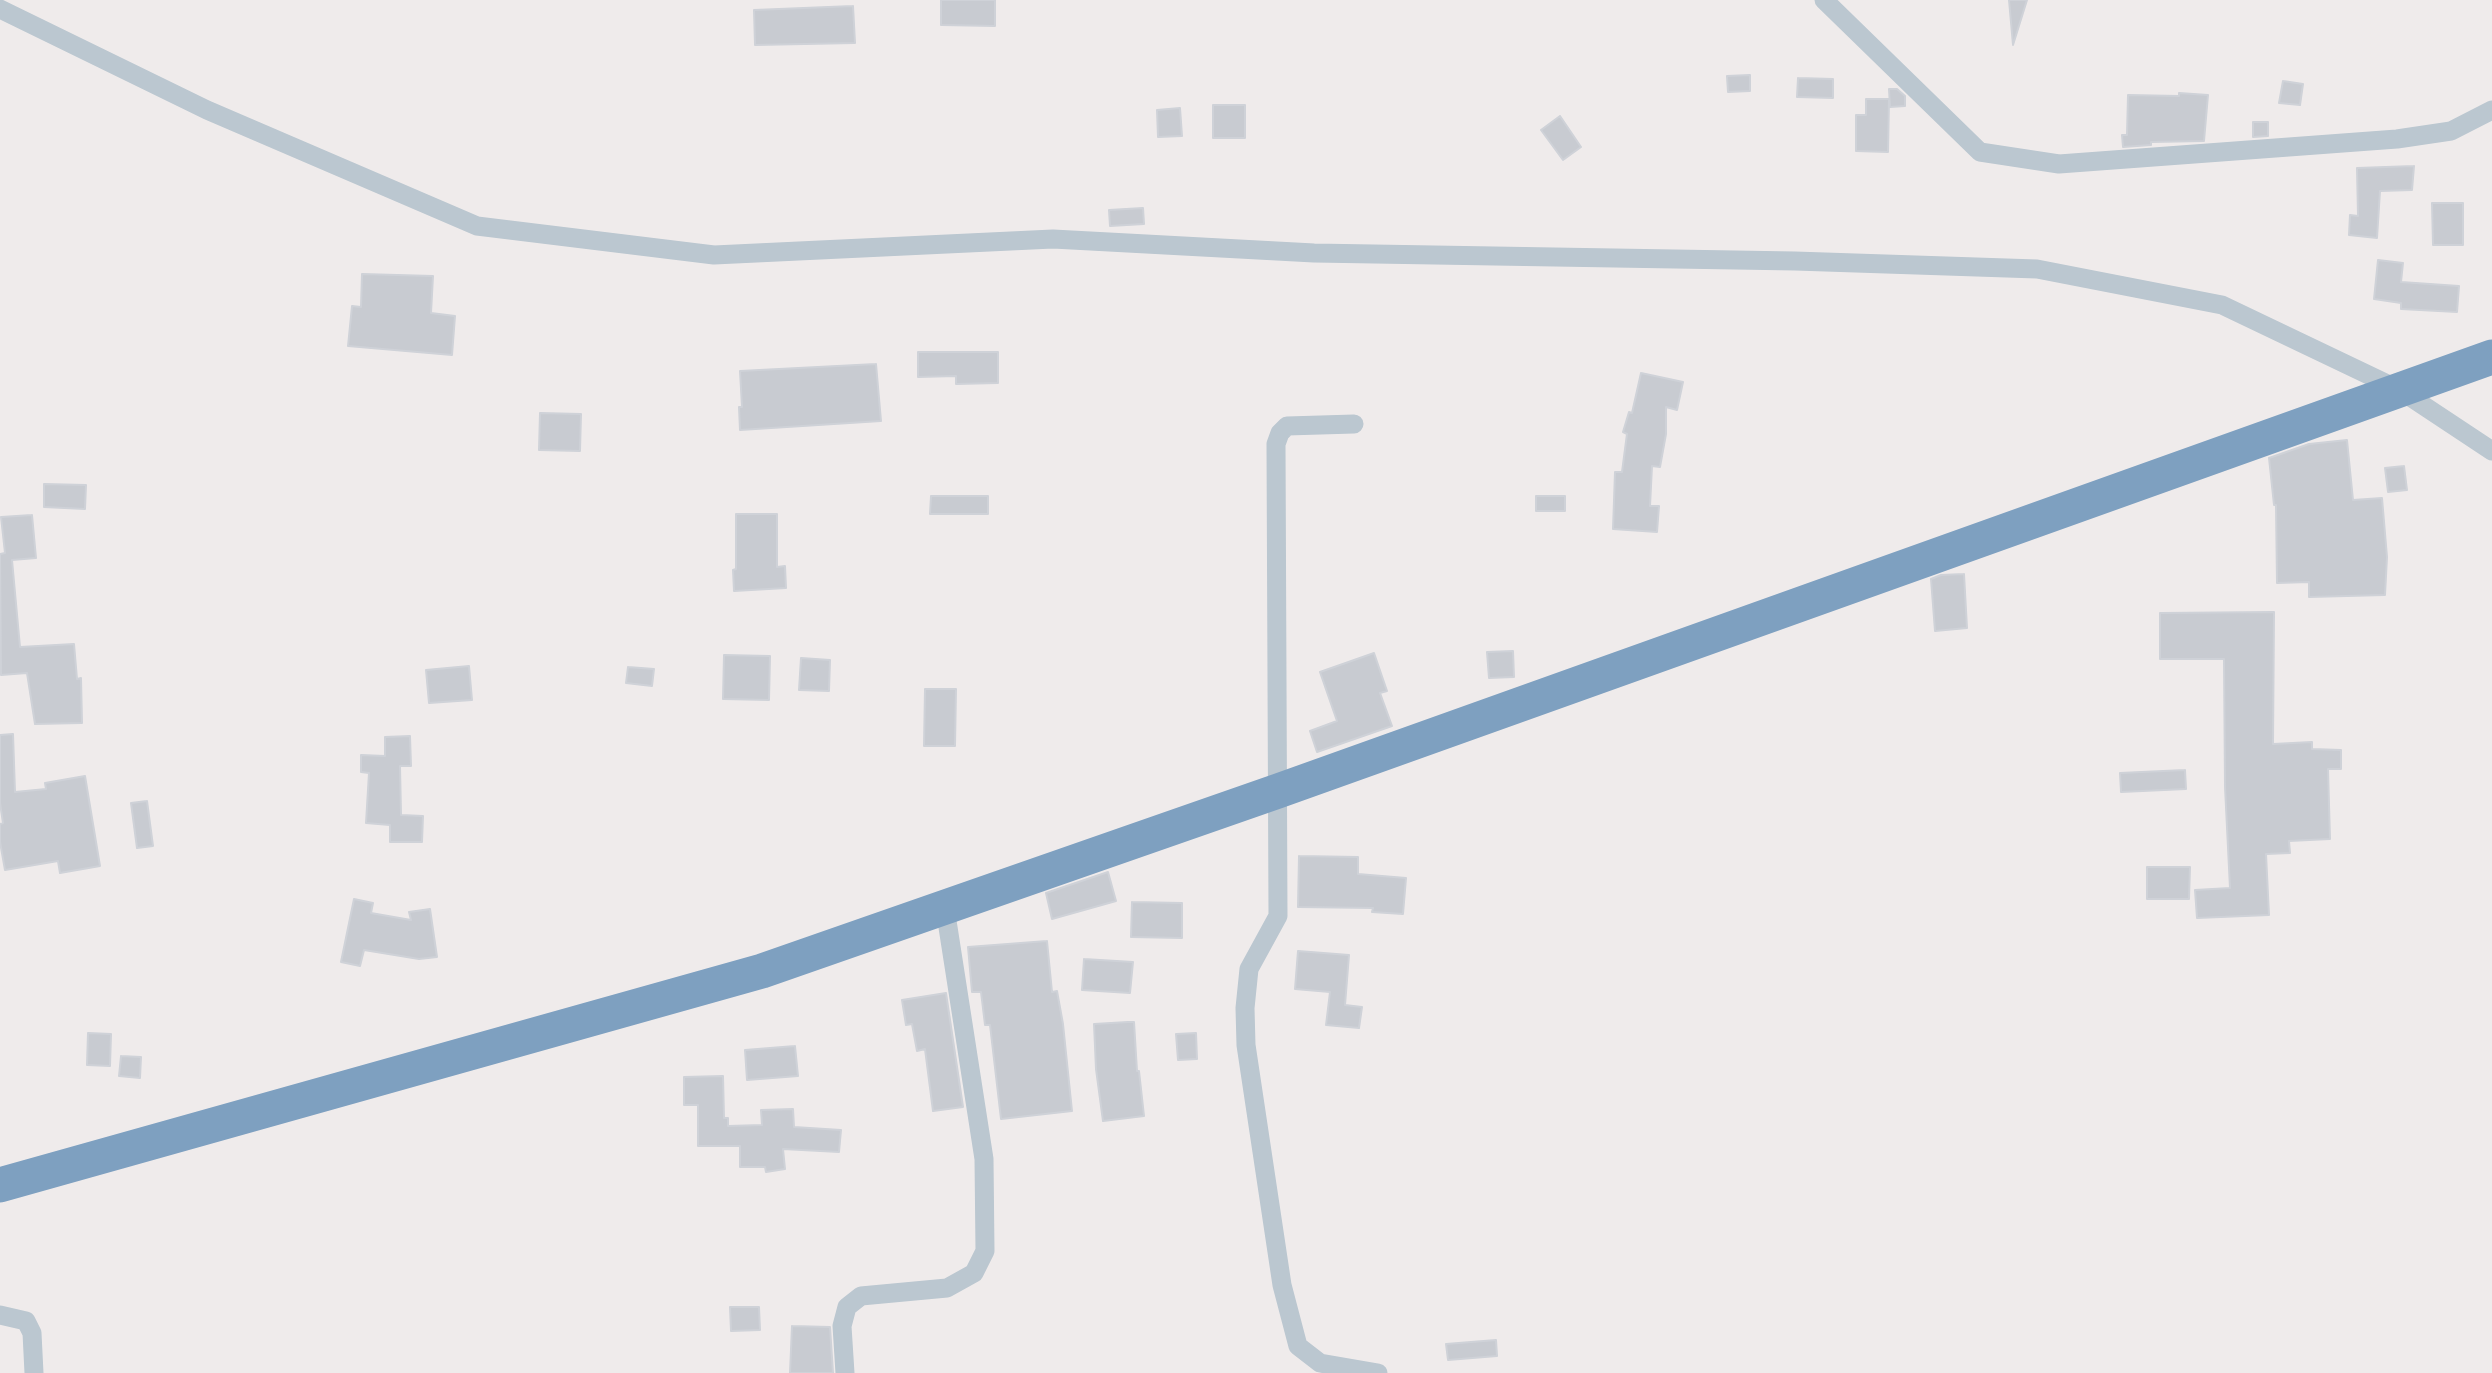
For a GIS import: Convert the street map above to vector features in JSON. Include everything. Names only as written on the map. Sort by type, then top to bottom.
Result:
[{"type":"highway","points":[[0,1185],[762,971],[1278,791],[2492,357]]},
{"type":"street","points":[[1824,0],[1980,152],[2059,164],[2397,139],[2451,131],[2492,110]]},
{"type":"street","points":[[0,9],[207,110],[477,226],[714,255],[1053,239],[1314,253],[1795,261],[2037,269],[2222,305],[2400,390],[2492,451]]},
{"type":"street","points":[[1354,424],[1287,426],[1280,433],[1276,444],[1278,916],[1249,969],[1245,1045],[1282,1285],[1298,1346],[1320,1363],[1378,1373]]},
{"type":"street","points":[[845,1373],[842,1326],[847,1307],[862,1297],[947,1288],[974,1273],[985,1251],[984,1159],[945,908]]},
{"type":"street","points":[[0,1315],[26,1321],[32,1332],[34,1373]]},
{"type":"building","points":[[941,0],[995,0],[995,26],[941,25]]},
{"type":"building","points":[[2009,0],[2027,0],[2013,45]]},
{"type":"building","points":[[853,6],[855,43],[755,45],[754,10]]},
{"type":"building","points":[[1750,75],[1750,91],[1728,92],[1727,76]]},
{"type":"building","points":[[1798,78],[1833,79],[1833,98],[1797,97]]},
{"type":"building","points":[[2283,81],[2303,84],[2300,105],[2279,103]]},
{"type":"building","points":[[1889,89],[1897,89],[1905,96],[1905,106],[1890,107]]},
{"type":"building","points":[[2179,93],[2208,95],[2204,141],[2151,142],[2151,145],[2123,147],[2122,135],[2127,135],[2128,95],[2179,96]]},
{"type":"building","points":[[1866,99],[1889,99],[1888,152],[1856,151],[1856,115],[1866,115]]},
{"type":"building","points":[[1213,105],[1245,105],[1245,138],[1213,138]]},
{"type":"building","points":[[1180,108],[1182,136],[1158,137],[1157,110]]},
{"type":"building","points":[[1560,116],[1581,147],[1563,160],[1541,130]]},
{"type":"building","points":[[2253,122],[2268,122],[2268,136],[2253,137]]},
{"type":"building","points":[[2414,166],[2412,190],[2380,191],[2377,238],[2349,235],[2350,215],[2358,216],[2357,168]]},
{"type":"building","points":[[2432,203],[2463,203],[2463,245],[2433,245]]},
{"type":"building","points":[[1143,208],[1144,224],[1110,226],[1109,210]]},
{"type":"building","points":[[2378,260],[2403,263],[2401,282],[2459,286],[2457,312],[2401,309],[2401,303],[2374,299]]},
{"type":"building","points":[[362,274],[433,276],[431,313],[455,316],[452,355],[348,346],[352,306],[361,307]]},
{"type":"building","points":[[918,352],[998,352],[998,383],[956,384],[956,376],[918,377]]},
{"type":"building","points":[[876,364],[881,421],[740,430],[740,371]]},
{"type":"building","points":[[1641,373],[1683,382],[1677,410],[1666,407],[1666,434],[1660,467],[1652,466],[1650,506],[1659,506],[1657,532],[1613,529],[1615,472],[1622,472],[1627,434],[1623,432],[1629,412],[1632,413]]},
{"type":"building","points":[[540,413],[581,414],[580,451],[539,450]]},
{"type":"building","points":[[2347,440],[2353,500],[2382,498],[2387,557],[2385,595],[2309,597],[2309,582],[2277,583],[2276,505],[2269,458],[2309,444]]},
{"type":"building","points":[[2404,466],[2407,490],[2388,492],[2385,468]]},
{"type":"building","points":[[44,484],[86,485],[85,509],[44,507]]},
{"type":"building","points":[[931,496],[988,496],[988,514],[930,514]]},
{"type":"building","points":[[1536,496],[1565,496],[1565,511],[1536,511]]},
{"type":"building","points":[[736,514],[777,514],[777,567],[785,566],[786,588],[734,591]]},
{"type":"building","points":[[32,515],[36,558],[12,560],[20,647],[74,644],[77,679],[81,678],[82,723],[35,724],[27,673],[1,675],[0,554],[5,553],[1,517]]},
{"type":"building","points":[[1964,574],[1967,628],[1935,631],[1931,579],[1941,575]]},
{"type":"building","points":[[2274,612],[2273,744],[2312,742],[2312,749],[2341,750],[2341,769],[2328,769],[2330,839],[2289,841],[2290,853],[2266,854],[2269,915],[2197,918],[2195,890],[2230,888],[2225,787],[2224,659],[2160,659],[2160,613]]},
{"type":"building","points":[[1513,651],[1514,677],[1489,678],[1487,652]]},
{"type":"building","points":[[1374,653],[1387,691],[1380,693],[1392,726],[1317,752],[1310,731],[1337,721],[1320,672]]},
{"type":"building","points":[[724,655],[770,656],[769,700],[723,699]]},
{"type":"building","points":[[801,658],[830,660],[829,691],[799,690]]},
{"type":"building","points":[[469,666],[472,700],[429,703],[426,670]]},
{"type":"building","points":[[628,667],[654,669],[652,686],[626,683]]},
{"type":"building","points":[[925,689],[956,689],[955,746],[924,746]]},
{"type":"building","points":[[13,734],[15,792],[46,789],[45,783],[85,776],[100,866],[60,873],[58,861],[5,870],[0,842],[0,824],[3,823],[0,803],[0,735]]},
{"type":"building","points":[[410,736],[411,766],[400,766],[401,815],[423,816],[422,842],[390,842],[390,825],[366,823],[369,773],[361,772],[361,755],[385,756],[385,737]]},
{"type":"building","points":[[2185,770],[2186,789],[2121,792],[2120,773]]},
{"type":"building","points":[[147,801],[153,846],[137,848],[131,803]]},
{"type":"building","points":[[1299,856],[1358,857],[1358,874],[1406,878],[1403,914],[1372,912],[1373,908],[1298,907]]},
{"type":"building","points":[[2147,867],[2190,867],[2189,899],[2147,899]]},
{"type":"building","points":[[1108,872],[1116,901],[1052,919],[1046,893]]},
{"type":"building","points":[[354,899],[373,903],[371,913],[411,920],[409,912],[430,909],[437,957],[419,959],[364,950],[360,966],[341,962]]},
{"type":"building","points":[[1132,902],[1182,903],[1182,938],[1131,937]]},
{"type":"building","points":[[1047,941],[1052,992],[1057,991],[1063,1024],[1072,1111],[1001,1119],[990,1025],[985,1025],[981,992],[972,992],[968,947]]},
{"type":"building","points":[[1298,951],[1349,955],[1345,1005],[1362,1007],[1359,1028],[1326,1025],[1330,992],[1295,989]]},
{"type":"building","points":[[1084,959],[1133,962],[1130,993],[1082,990]]},
{"type":"building","points":[[946,993],[963,1107],[933,1111],[925,1049],[917,1051],[912,1024],[906,1025],[902,1000]]},
{"type":"building","points":[[1134,1022],[1137,1071],[1144,1116],[1103,1121],[1096,1069],[1094,1024]]},
{"type":"building","points":[[88,1033],[111,1034],[110,1066],[87,1065]]},
{"type":"building","points":[[1196,1033],[1197,1059],[1178,1060],[1176,1034]]},
{"type":"building","points":[[795,1046],[798,1076],[747,1080],[745,1050]]},
{"type":"building","points":[[121,1056],[141,1057],[140,1078],[119,1076]]},
{"type":"building","points":[[723,1076],[724,1118],[728,1118],[728,1126],[762,1125],[761,1110],[793,1109],[794,1127],[841,1130],[839,1152],[783,1149],[785,1169],[766,1172],[765,1167],[740,1167],[740,1146],[698,1146],[698,1105],[684,1105],[684,1077]]},
{"type":"building","points":[[730,1307],[759,1307],[760,1330],[731,1331]]},
{"type":"building","points":[[792,1326],[830,1327],[833,1373],[790,1373]]},
{"type":"building","points":[[1496,1340],[1497,1356],[1448,1360],[1446,1344]]}]
